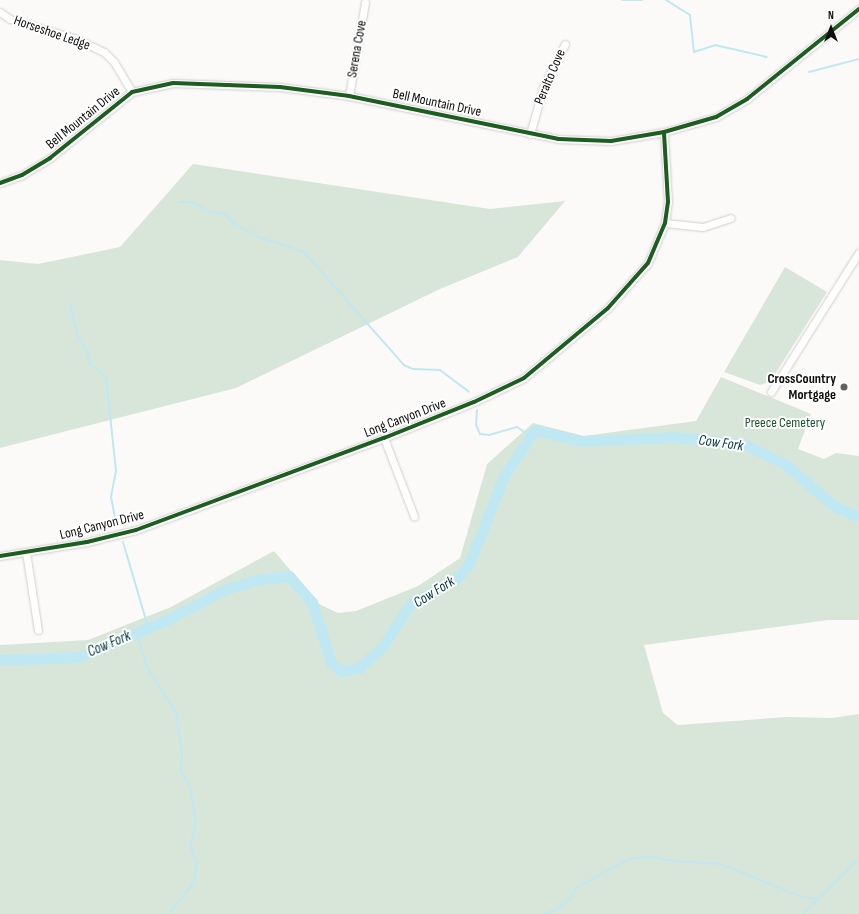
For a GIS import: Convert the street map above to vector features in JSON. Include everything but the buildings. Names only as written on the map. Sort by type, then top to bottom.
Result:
[{"type":"street","name":"Serena Cove","points":[[349,96],[365,2]]},
{"type":"street","name":"Bell Mountain Drive","points":[[0,183],[22,175],[50,158],[132,92],[173,83],[208,83],[349,96],[530,134],[595,141],[664,132],[716,117],[747,99],[859,9]]},
{"type":"street","name":"Horseshoe Ledge","points":[[0,12],[10,19],[77,39],[104,52],[123,73],[132,92]]},
{"type":"street","name":"Peralto Cove","points":[[530,134],[538,99],[565,44]]},
{"type":"street","name":"Long Canyon Drive","points":[[0,556],[87,542],[136,530],[384,438],[504,389],[547,362],[638,277],[648,263],[666,223],[668,182],[664,132]]},
{"type":"street","points":[[666,223],[703,227],[732,218]]},
{"type":"street","points":[[771,392],[859,252]]},
{"type":"street","points":[[384,438],[414,516]]},
{"type":"street","points":[[26,552],[38,630]]},
{"type":"green space","points":[[193,164],[490,209],[565,201],[518,257],[440,289],[236,388],[0,448],[0,260],[38,264],[120,247]]},
{"type":"green space","points":[[785,267],[827,292],[775,374],[766,383],[760,385],[724,372]]},
{"type":"green space","name":"Preece Cemetery","points":[[721,377],[811,414],[798,449],[824,459],[836,453],[859,456],[859,620],[828,620],[644,645],[663,713],[678,725],[787,717],[832,718],[859,714],[859,914],[0,914],[0,645],[88,640],[171,607],[274,551],[319,604],[338,613],[356,611],[418,586],[460,558],[487,464],[533,423],[584,436],[696,421]]},
{"type":"waterway","points":[[622,0],[642,0]]},
{"type":"waterway","points":[[666,0],[690,15],[694,52],[715,45],[767,57]]},
{"type":"waterway","points":[[809,72],[859,59]]},
{"type":"waterway","points":[[180,202],[192,202],[211,212],[226,214],[234,224],[262,238],[304,252],[404,365],[413,369],[440,370],[469,392]]},
{"type":"waterway","points":[[70,303],[77,334],[88,352],[89,363],[106,377],[116,471],[111,497],[116,522]]},
{"type":"waterway","points":[[477,410],[476,425],[480,434],[489,435],[517,427],[529,435]]},
{"type":"waterway","name":"Cow Fork","points":[[0,660],[79,657],[169,619],[226,589],[261,579],[289,576],[312,602],[331,663],[341,671],[359,668],[383,646],[411,603],[456,579],[469,564],[504,476],[535,430],[581,441],[674,437],[744,444],[785,464],[834,506],[859,517]]},
{"type":"waterway","points":[[123,542],[148,627]]},
{"type":"waterway","points":[[136,633],[147,667],[176,712],[182,755],[181,771],[190,787],[196,825],[190,846],[197,862],[194,882],[169,914]]},
{"type":"waterway","points":[[544,914],[554,911],[570,899],[576,888],[629,859],[649,856],[673,861],[721,864],[802,897],[819,899]]},
{"type":"waterway","points":[[803,914],[859,859]]},
{"type":"cycle path","points":[[0,183],[22,175],[50,158],[132,92],[173,83],[280,87],[349,96],[558,139],[611,141],[664,132],[716,117],[747,99],[859,9]]},
{"type":"cycle path","points":[[0,556],[87,542],[136,530],[384,438],[474,402],[524,378],[608,308],[648,263],[665,223],[668,202],[664,132]]},
{"type":"place","name":"CrossCountry Mortgage","points":[[844,387]]}]
